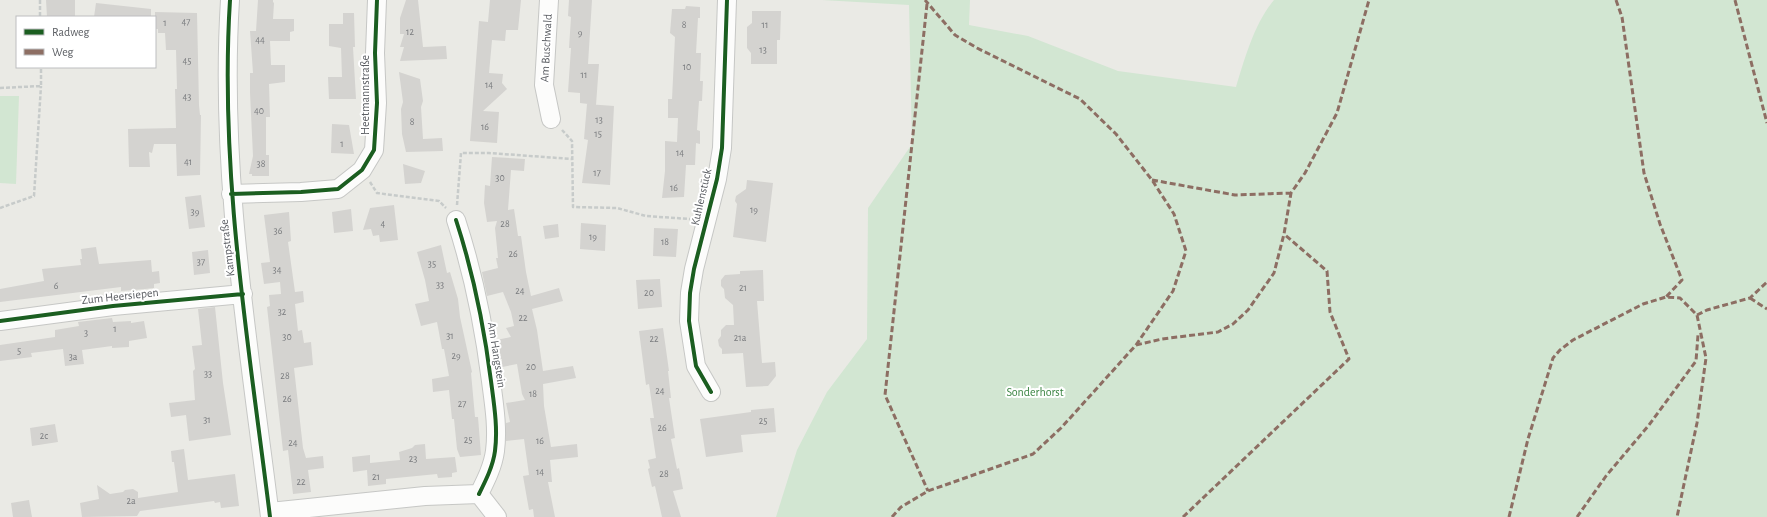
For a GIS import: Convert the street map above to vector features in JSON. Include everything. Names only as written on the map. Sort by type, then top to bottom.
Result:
[{"type":"street","name":"Kampstraße","points":[[229,0],[227,45],[231,194],[270,515]]},
{"type":"street","name":"Heetmannstraße","points":[[231,194],[301,192],[338,189],[362,170],[374,150],[377,103],[375,53],[377,0]]},
{"type":"street","name":"Am Buschwald","points":[[549,0],[544,85],[551,119]]},
{"type":"street","name":"Kuhlenstück","points":[[711,392],[696,366],[689,321],[690,293],[694,269],[717,179],[722,148],[727,0]]},
{"type":"street","name":"Am Hangstein","points":[[456,220],[467,254],[486,346],[496,417],[495,452],[488,475],[479,494]]},
{"type":"street","name":"Zum Heersiepen","points":[[0,321],[113,306],[243,294]]},
{"type":"street","points":[[270,515],[425,496],[479,494],[497,517]]},
{"type":"path","points":[[40,0],[40,16]]},
{"type":"path","points":[[0,208],[34,196],[41,68]]},
{"type":"path","points":[[0,88],[41,86]]},
{"type":"path","points":[[551,119],[572,141],[573,207],[618,208],[646,216],[684,219]]},
{"type":"path","points":[[457,202],[461,152],[572,159]]},
{"type":"path","points":[[362,170],[377,193],[439,201]]},
{"type":"green space","name":"Sonderhorst","points":[[822,0],[970,0],[969,25],[1028,36],[1118,71],[1236,87],[1256,30],[1267,9],[1274,0],[1767,0],[1767,517],[776,517],[797,450],[827,392],[867,339],[868,208],[912,144],[909,5]]},
{"type":"green space","points":[[0,96],[19,96],[16,184],[0,183]]},
{"type":"building","points":[[46,0],[75,0],[75,16],[47,16]]},
{"type":"building","points":[[258,0],[273,0],[273,19],[294,19],[294,31],[290,32],[290,41],[270,41],[271,65],[285,65],[285,82],[269,84],[270,117],[266,117],[266,155],[269,155],[269,176],[252,176],[252,174],[249,174],[253,156],[250,73],[253,73],[250,31],[256,31]]},
{"type":"building","points":[[406,0],[418,0],[423,47],[446,46],[447,59],[400,61],[404,47],[400,47],[404,34],[400,34],[400,18]]},
{"type":"building","points":[[490,0],[521,0],[518,30],[506,30],[505,41],[492,40],[489,73],[503,74],[502,83],[507,89],[483,111],[499,112],[497,143],[470,141],[479,21],[488,22]]},
{"type":"building","points":[[569,0],[592,0],[588,64],[599,64],[596,105],[580,103],[580,93],[568,92],[571,48],[569,48],[571,17],[568,16]]},
{"type":"building","points":[[96,3],[151,9],[151,16],[94,16]]},
{"type":"building","points":[[686,6],[700,7],[696,53],[701,53],[700,81],[703,81],[702,101],[699,101],[697,130],[700,131],[700,144],[696,143],[695,165],[686,165],[684,197],[662,198],[665,171],[665,141],[677,142],[678,118],[668,118],[668,99],[672,99],[675,37],[670,33],[672,9],[685,9]]},
{"type":"building","points":[[752,11],[781,11],[780,40],[777,40],[777,64],[751,64],[751,53],[747,48],[747,27],[752,23]]},
{"type":"building","points":[[155,12],[197,13],[199,105],[201,115],[200,175],[177,176],[176,144],[154,144],[152,153],[149,152],[150,167],[129,167],[128,129],[176,128],[176,50],[166,50],[165,33],[158,33],[158,29],[156,29]]},
{"type":"building","points":[[343,13],[354,13],[355,47],[353,47],[356,99],[329,99],[328,77],[342,77],[341,48],[329,46],[329,24],[343,24]]},
{"type":"building","points":[[399,72],[420,79],[423,101],[421,107],[423,139],[442,138],[443,151],[406,152],[402,134],[401,109],[403,102]]},
{"type":"building","points":[[587,104],[614,106],[610,185],[582,183],[588,140],[584,139]]},
{"type":"building","points":[[332,124],[349,125],[354,154],[331,153]]},
{"type":"building","points":[[492,157],[525,159],[524,171],[511,170],[508,210],[514,209],[518,236],[521,236],[531,296],[559,288],[563,301],[532,309],[537,330],[543,371],[573,366],[576,378],[543,384],[544,406],[551,447],[577,444],[578,457],[550,460],[552,482],[548,482],[555,517],[534,517],[533,509],[529,510],[523,476],[529,475],[524,439],[506,441],[506,423],[510,422],[506,403],[525,400],[522,394],[517,364],[502,367],[502,359],[499,359],[496,340],[511,337],[506,328],[514,326],[511,312],[503,292],[487,296],[482,272],[498,268],[496,258],[498,258],[495,228],[497,221],[487,222],[484,203],[485,185],[490,186]]},
{"type":"building","points":[[403,164],[425,171],[421,183],[405,184]]},
{"type":"building","points":[[747,180],[773,183],[766,242],[733,237],[737,204],[735,201],[736,196],[746,189]]},
{"type":"building","points":[[201,195],[205,227],[189,229],[185,197]]},
{"type":"building","points":[[394,205],[398,240],[380,242],[379,235],[373,236],[371,229],[363,230],[370,208]]},
{"type":"building","points":[[351,209],[353,231],[334,233],[332,212]]},
{"type":"building","points":[[289,212],[291,241],[288,242],[295,292],[303,291],[304,302],[295,304],[298,331],[302,330],[304,343],[311,342],[313,365],[294,368],[303,448],[306,458],[323,456],[324,468],[308,470],[311,492],[293,494],[288,450],[283,451],[267,307],[270,306],[269,295],[281,294],[280,282],[264,284],[261,263],[270,262],[264,215]]},
{"type":"building","points":[[581,223],[606,225],[605,251],[580,249]]},
{"type":"building","points":[[558,224],[559,237],[545,239],[543,226]]},
{"type":"building","points":[[654,228],[678,229],[676,257],[653,256]]},
{"type":"building","points":[[441,245],[447,273],[450,272],[458,299],[460,317],[472,372],[475,417],[478,417],[481,455],[460,457],[457,449],[454,419],[452,419],[449,390],[433,392],[432,379],[449,376],[437,322],[421,326],[415,304],[429,301],[417,252]]},
{"type":"building","points":[[96,247],[99,264],[151,260],[152,272],[159,271],[160,283],[154,284],[154,288],[121,291],[121,287],[0,302],[0,289],[44,281],[42,269],[81,265],[81,249]]},
{"type":"building","points":[[208,250],[210,273],[194,275],[192,252]]},
{"type":"building","points":[[763,270],[764,301],[757,301],[762,363],[775,362],[776,376],[768,386],[746,387],[743,353],[722,354],[722,349],[719,346],[718,340],[721,336],[721,330],[726,325],[734,325],[733,305],[725,298],[724,289],[721,286],[721,280],[725,275],[740,274],[740,271]]},
{"type":"building","points":[[660,279],[662,307],[638,309],[636,280]]},
{"type":"building","points":[[215,307],[223,383],[231,435],[189,441],[186,415],[171,417],[169,403],[195,400],[193,371],[195,369],[192,346],[202,345],[198,309]]},
{"type":"building","points":[[112,318],[113,322],[131,321],[131,323],[144,321],[147,338],[129,341],[129,347],[112,348],[112,346],[82,350],[84,364],[65,366],[63,349],[31,353],[32,357],[0,361],[0,345],[55,337],[55,330],[79,326],[78,322]]},
{"type":"building","points":[[663,328],[669,371],[671,398],[669,398],[675,438],[671,439],[683,489],[673,491],[681,517],[662,517],[655,486],[652,487],[648,469],[650,468],[648,460],[656,458],[650,418],[654,418],[649,384],[646,385],[639,331]]},
{"type":"building","points":[[774,408],[776,432],[741,435],[743,452],[706,457],[700,419],[751,412],[751,410]]},
{"type":"building","points":[[55,424],[58,442],[32,446],[30,428]]},
{"type":"building","points":[[425,444],[426,459],[455,457],[457,472],[452,473],[452,477],[438,478],[437,474],[386,479],[386,484],[368,486],[367,470],[353,472],[352,457],[370,455],[370,463],[400,460],[399,452],[412,448],[415,445]]},
{"type":"building","points":[[184,449],[188,480],[235,474],[239,506],[221,508],[220,502],[215,503],[214,501],[140,511],[137,516],[82,517],[80,503],[99,499],[97,485],[110,494],[133,489],[138,492],[138,498],[178,492],[171,451]]},
{"type":"building","points":[[29,500],[32,517],[13,517],[11,503]]},
{"type":"marked path","points":[[892,517],[901,507],[928,491],[1033,454],[1061,428],[1136,345],[1173,291],[1186,251],[1174,214],[1152,180],[1116,134],[1080,99],[977,48],[955,35],[925,0]]},
{"type":"marked path","points":[[1136,345],[1162,339],[1218,332],[1233,324],[1248,310],[1274,273],[1284,234],[1291,193],[1305,173],[1337,113],[1369,0]]},
{"type":"marked path","points":[[1616,0],[1622,17],[1644,173],[1660,224],[1682,280],[1666,297]]},
{"type":"marked path","points":[[1735,0],[1767,123]]},
{"type":"marked path","points":[[927,4],[885,395],[928,491]]},
{"type":"marked path","points":[[1152,180],[1235,195],[1291,193]]},
{"type":"marked path","points":[[1183,517],[1349,359],[1330,312],[1327,271],[1284,234]]},
{"type":"marked path","points":[[1697,315],[1707,310],[1750,298],[1767,282]]},
{"type":"marked path","points":[[1509,517],[1528,439],[1553,358],[1560,350],[1573,340],[1643,304],[1666,297],[1680,298],[1697,315],[1706,358],[1697,423],[1677,517]]},
{"type":"marked path","points":[[1750,298],[1767,309]]},
{"type":"marked path","points":[[1577,517],[1606,476],[1649,425],[1696,361],[1698,335]]},
{"type":"cycle path","points":[[230,0],[228,65],[232,195],[245,324],[270,517]]},
{"type":"cycle path","points":[[231,194],[301,192],[338,189],[362,170],[374,150],[377,103],[375,53],[377,0]]},
{"type":"cycle path","points":[[711,392],[696,366],[689,321],[690,293],[694,269],[717,179],[722,148],[727,0]]},
{"type":"cycle path","points":[[456,220],[473,279],[488,360],[495,416],[496,442],[493,462],[479,494]]},
{"type":"cycle path","points":[[0,321],[113,306],[243,294]]}]
